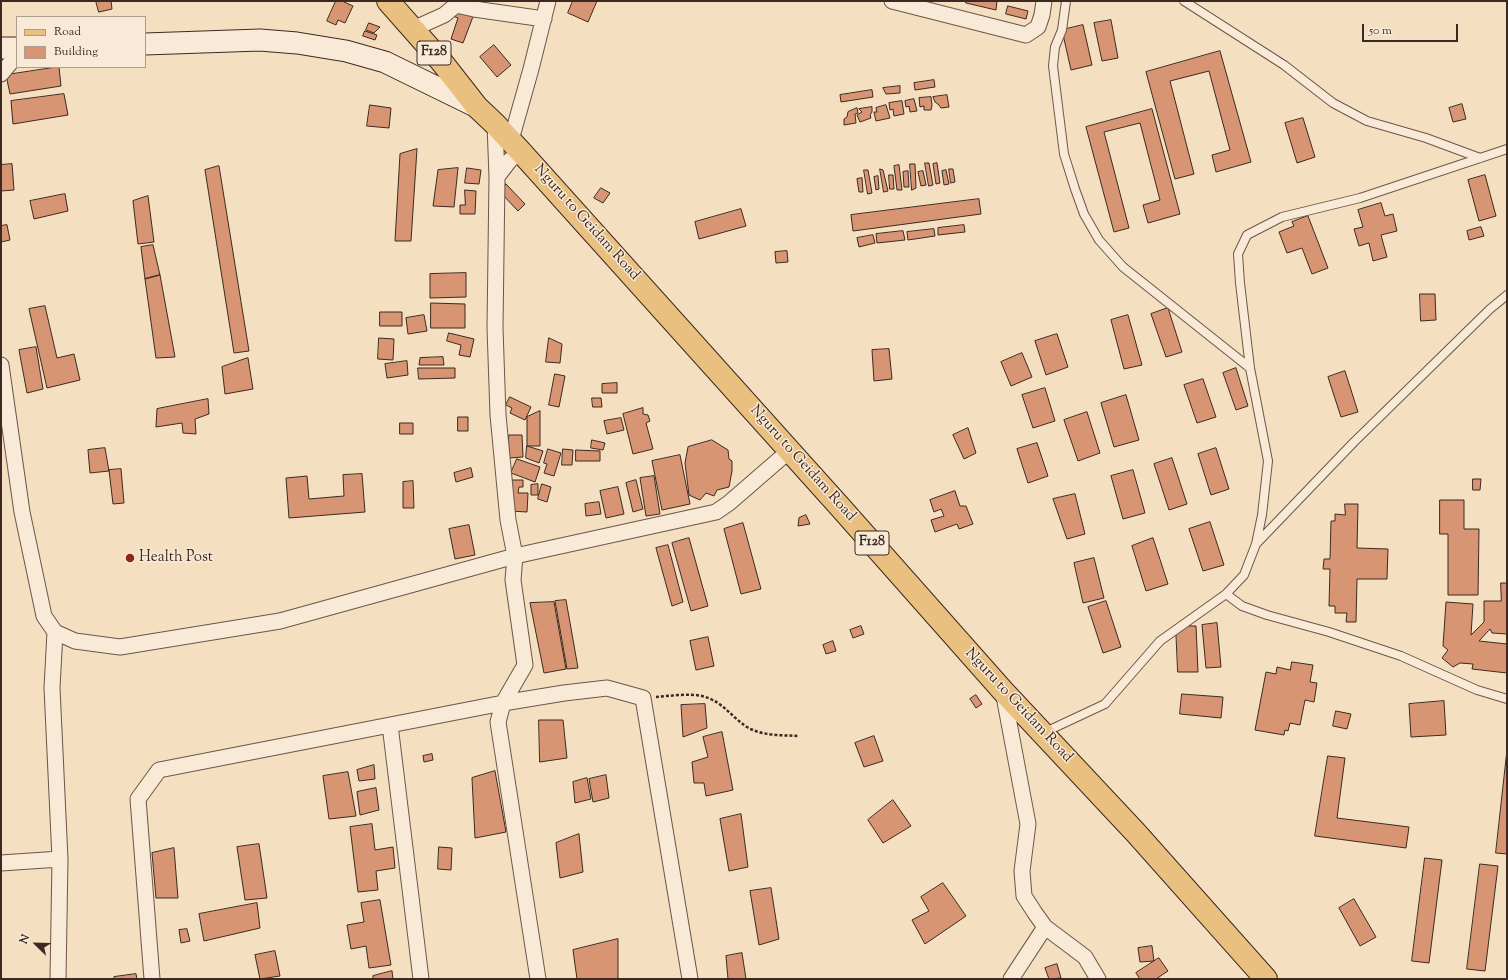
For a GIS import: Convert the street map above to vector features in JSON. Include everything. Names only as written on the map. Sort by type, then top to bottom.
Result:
[{"type":"main road","name":"Nguru to Geidam Road","points":[[388,1],[441,61],[477,107],[516,146],[789,450],[1003,692],[1136,833],[1266,979]]},
{"type":"main road","points":[[146,44],[260,40],[297,43],[346,51],[385,62],[477,107]]},
{"type":"main road","points":[[1,48],[16,48]]},
{"type":"street","points":[[497,177],[510,160],[516,146],[531,69],[548,1]]},
{"type":"street","points":[[892,1],[1026,34],[1038,27],[1044,1]]},
{"type":"street","points":[[413,29],[444,15],[456,4],[474,9],[544,19]]},
{"type":"street","points":[[1,74],[16,56]]},
{"type":"street","points":[[495,124],[497,177],[495,328],[498,415],[508,520],[515,556],[513,580],[525,665],[503,703],[498,722],[538,979]]},
{"type":"street","points":[[1,364],[22,512],[44,616],[55,632],[75,641],[120,648],[280,621],[515,556],[716,512],[729,503],[789,450]]},
{"type":"street","points":[[55,632],[52,688],[60,859],[58,979]]},
{"type":"street","points":[[152,979],[138,799],[159,770],[503,703],[607,688],[643,698],[690,979]]},
{"type":"street","points":[[1003,692],[1028,824],[1022,871],[1024,896],[1034,913],[1045,927],[1085,957],[1098,979]]},
{"type":"street","points":[[390,725],[421,979]]},
{"type":"street","points":[[1,862],[60,859]]},
{"type":"street","points":[[1011,979],[1045,927]]},
{"type":"lane","points":[[1066,1],[1062,30],[1055,47],[1053,66],[1064,154],[1074,189],[1084,214],[1099,240],[1123,267],[1250,368]]},
{"type":"lane","points":[[1184,1],[1284,65],[1333,103],[1367,121],[1426,138],[1480,158]]},
{"type":"lane","points":[[1043,733],[1105,704],[1160,641],[1226,594],[1244,575],[1256,544],[1262,515],[1268,461],[1250,368],[1240,283],[1238,254],[1247,235],[1282,217],[1360,198],[1507,149]]},
{"type":"lane","points":[[1256,544],[1354,442],[1490,309],[1507,295]]},
{"type":"lane","points":[[1226,594],[1242,606],[1267,615],[1329,632],[1401,656],[1477,690],[1507,699]]},
{"type":"path","points":[[643,698],[679,695],[701,696],[722,705],[747,727],[764,734],[798,736]]},
{"type":"building","points":[[96,1],[111,1],[112,9],[99,12]]},
{"type":"building","points":[[336,1],[342,1],[353,6],[345,23],[338,20],[336,25],[327,21]]},
{"type":"building","points":[[573,1],[597,1],[588,22],[568,13]]},
{"type":"building","points":[[966,1],[997,1],[996,10],[966,3]]},
{"type":"building","points":[[1008,6],[1028,11],[1026,19],[1006,14]]},
{"type":"building","points":[[463,10],[474,14],[463,43],[451,39],[458,18],[453,16]]},
{"type":"building","points":[[1111,20],[1118,58],[1102,61],[1094,23]]},
{"type":"building","points":[[369,23],[380,27],[374,33],[366,30]]},
{"type":"building","points":[[1083,25],[1092,65],[1071,70],[1062,30]]},
{"type":"building","points":[[365,31],[377,35],[375,40],[363,36]]},
{"type":"building","points":[[494,45],[511,65],[497,77],[480,57]]},
{"type":"building","points":[[1220,51],[1251,162],[1216,172],[1212,155],[1230,150],[1209,71],[1170,81],[1194,174],[1175,179],[1146,72]]},
{"type":"building","points":[[59,68],[61,86],[10,94],[6,75]]},
{"type":"building","points":[[934,80],[935,87],[915,90],[914,83]]},
{"type":"building","points":[[900,86],[900,93],[886,94],[883,88]]},
{"type":"building","points":[[872,90],[873,97],[841,102],[840,95]]},
{"type":"building","points":[[64,94],[68,115],[13,124],[11,101]]},
{"type":"building","points":[[947,95],[949,107],[941,108],[935,102],[933,97]]},
{"type":"building","points":[[931,97],[931,110],[924,110],[924,106],[920,107],[919,98]]},
{"type":"building","points":[[914,99],[917,111],[910,112],[909,106],[906,107],[905,101]]},
{"type":"building","points":[[902,101],[904,114],[894,116],[893,109],[890,110],[889,103]]},
{"type":"building","points":[[1462,104],[1466,119],[1453,122],[1449,108]]},
{"type":"building","points":[[370,105],[391,108],[389,128],[367,126]]},
{"type":"building","points":[[886,105],[890,118],[876,121],[874,112],[877,112],[876,108]]},
{"type":"building","points":[[872,107],[872,112],[870,115],[871,118],[860,122],[857,115],[862,112],[859,109]]},
{"type":"building","points":[[857,108],[858,113],[855,114],[856,123],[844,125],[844,119],[847,117],[848,112]]},
{"type":"building","points":[[1152,109],[1180,214],[1148,223],[1143,205],[1160,200],[1140,123],[1104,132],[1129,228],[1114,232],[1086,127]]},
{"type":"building","points":[[1303,118],[1315,157],[1297,163],[1285,123]]},
{"type":"building","points":[[417,149],[411,241],[395,241],[400,154]]},
{"type":"building","points":[[925,163],[929,163],[933,185],[929,186]]},
{"type":"building","points":[[937,163],[940,183],[936,184],[933,164]]},
{"type":"building","points":[[12,164],[14,190],[1,191],[1,165]]},
{"type":"building","points":[[910,164],[915,164],[916,188],[912,190]]},
{"type":"building","points":[[899,165],[902,190],[897,190],[894,166]]},
{"type":"building","points":[[219,166],[249,351],[234,353],[205,170]]},
{"type":"building","points":[[458,168],[454,207],[433,206],[438,170]]},
{"type":"building","points":[[467,168],[481,170],[479,184],[465,183]]},
{"type":"building","points":[[880,169],[883,170],[888,191],[884,192]]},
{"type":"building","points":[[949,169],[953,169],[955,182],[951,183]]},
{"type":"building","points":[[864,170],[868,170],[872,193],[868,194]]},
{"type":"building","points":[[946,170],[949,184],[944,185],[942,171]]},
{"type":"building","points":[[908,171],[909,187],[904,187],[903,172]]},
{"type":"building","points":[[923,171],[926,185],[921,186],[918,172]]},
{"type":"building","points":[[889,175],[893,175],[894,189],[890,189]]},
{"type":"building","points":[[1485,175],[1496,216],[1479,221],[1468,180]]},
{"type":"building","points":[[878,176],[879,189],[876,190],[874,177]]},
{"type":"building","points":[[862,178],[863,192],[859,192],[857,179]]},
{"type":"building","points":[[506,184],[525,204],[518,211],[502,194]]},
{"type":"building","points":[[601,188],[610,193],[603,203],[594,198]]},
{"type":"building","points":[[465,190],[476,191],[475,214],[460,214],[460,205],[465,205]]},
{"type":"building","points":[[65,194],[68,211],[34,219],[30,201]]},
{"type":"building","points":[[148,196],[154,242],[138,244],[133,201]]},
{"type":"building","points":[[979,199],[981,214],[853,231],[851,215]]},
{"type":"building","points":[[1381,203],[1385,216],[1393,214],[1397,231],[1381,235],[1387,257],[1373,261],[1369,243],[1359,246],[1354,229],[1363,227],[1358,210]]},
{"type":"building","points":[[741,209],[746,226],[699,239],[695,222]]},
{"type":"building","points":[[1308,216],[1328,268],[1312,274],[1302,248],[1287,253],[1279,232],[1294,226],[1292,222]]},
{"type":"building","points":[[7,225],[10,240],[1,242],[1,226]]},
{"type":"building","points":[[964,225],[965,232],[938,235],[938,228]]},
{"type":"building","points":[[1481,227],[1484,236],[1469,240],[1467,231]]},
{"type":"building","points":[[934,229],[935,236],[908,240],[907,232]]},
{"type":"building","points":[[903,231],[905,240],[877,243],[876,234]]},
{"type":"building","points":[[873,235],[875,243],[859,247],[857,238]]},
{"type":"building","points":[[153,245],[160,275],[145,279],[141,247]]},
{"type":"building","points":[[787,251],[788,262],[776,263],[775,252]]},
{"type":"building","points":[[466,273],[466,297],[430,298],[430,274]]},
{"type":"building","points":[[160,275],[175,357],[156,358],[145,279]]},
{"type":"building","points":[[1420,294],[1435,294],[1436,320],[1421,321]]},
{"type":"building","points":[[431,303],[465,304],[465,328],[431,328]]},
{"type":"building","points":[[45,306],[57,358],[74,354],[80,380],[47,388],[29,309]]},
{"type":"building","points":[[1168,308],[1182,352],[1166,357],[1151,314]]},
{"type":"building","points":[[380,312],[402,312],[402,326],[380,326]]},
{"type":"building","points":[[424,315],[427,331],[408,334],[406,318]]},
{"type":"building","points":[[1128,315],[1142,365],[1124,369],[1111,320]]},
{"type":"building","points":[[449,333],[474,339],[470,357],[459,355],[461,345],[447,341]]},
{"type":"building","points":[[1057,334],[1068,367],[1046,375],[1035,341]]},
{"type":"building","points":[[379,338],[394,339],[393,360],[378,359]]},
{"type":"building","points":[[549,338],[562,344],[560,363],[546,362]]},
{"type":"building","points":[[36,347],[43,389],[27,393],[19,350]]},
{"type":"building","points":[[889,349],[892,379],[874,381],[872,350]]},
{"type":"building","points":[[1022,353],[1032,377],[1011,386],[1001,362]]},
{"type":"building","points":[[443,357],[444,365],[419,365],[420,358]]},
{"type":"building","points":[[248,358],[253,389],[225,394],[222,367]]},
{"type":"building","points":[[407,361],[408,375],[387,378],[385,364]]},
{"type":"building","points":[[418,368],[455,368],[455,378],[419,379]]},
{"type":"building","points":[[1236,368],[1248,406],[1236,410],[1223,373]]},
{"type":"building","points":[[1345,371],[1358,412],[1341,417],[1328,377]]},
{"type":"building","points":[[555,374],[565,376],[559,407],[549,405]]},
{"type":"building","points":[[1203,379],[1216,417],[1197,423],[1184,385]]},
{"type":"building","points":[[617,383],[617,393],[602,393],[602,384]]},
{"type":"building","points":[[1045,388],[1055,421],[1033,428],[1022,395]]},
{"type":"building","points":[[1126,395],[1139,440],[1114,447],[1101,403]]},
{"type":"building","points":[[510,397],[531,407],[525,420],[510,413],[512,408],[506,405]]},
{"type":"building","points":[[592,398],[601,398],[602,407],[593,407]]},
{"type":"building","points":[[208,399],[209,414],[195,419],[196,434],[183,433],[182,423],[156,427],[157,409]]},
{"type":"building","points":[[643,408],[643,414],[648,415],[650,421],[646,423],[653,449],[633,454],[623,414]]},
{"type":"building","points":[[540,411],[540,446],[527,446],[527,417]]},
{"type":"building","points":[[1087,412],[1100,453],[1078,461],[1064,420]]},
{"type":"building","points":[[458,417],[468,417],[468,431],[458,431]]},
{"type":"building","points":[[621,418],[624,430],[607,434],[604,421]]},
{"type":"building","points":[[400,423],[413,423],[413,434],[400,434]]},
{"type":"building","points":[[968,428],[976,453],[964,459],[953,435]]},
{"type":"building","points":[[509,435],[522,435],[523,457],[509,458]]},
{"type":"building","points":[[592,440],[605,443],[603,450],[591,448]]},
{"type":"building","points":[[712,440],[728,450],[729,459],[732,461],[729,487],[717,490],[714,496],[706,493],[700,500],[689,495],[685,463],[688,447]]},
{"type":"building","points":[[1037,443],[1048,476],[1028,483],[1017,449]]},
{"type":"building","points":[[527,446],[543,451],[539,463],[526,458]]},
{"type":"building","points":[[105,448],[109,471],[90,473],[88,450]]},
{"type":"building","points":[[1216,448],[1229,489],[1211,495],[1198,454]]},
{"type":"building","points":[[548,449],[561,453],[554,476],[544,473],[547,464],[544,463]]},
{"type":"building","points":[[563,449],[573,450],[572,465],[562,465]]},
{"type":"building","points":[[576,450],[600,451],[600,461],[576,461]]},
{"type":"building","points":[[680,455],[690,504],[662,510],[652,461]]},
{"type":"building","points":[[1172,458],[1187,504],[1169,510],[1154,464]]},
{"type":"building","points":[[517,459],[540,467],[535,482],[511,473]]},
{"type":"building","points":[[471,468],[473,477],[456,482],[454,473]]},
{"type":"building","points":[[121,469],[124,503],[113,504],[109,470]]},
{"type":"building","points":[[1133,470],[1145,513],[1123,519],[1111,476]]},
{"type":"building","points":[[362,474],[365,512],[289,518],[286,478],[307,476],[309,499],[344,496],[343,475]]},
{"type":"building","points":[[654,476],[660,514],[646,516],[640,478]]},
{"type":"building","points":[[1473,479],[1481,479],[1480,490],[1473,490]]},
{"type":"building","points":[[511,480],[523,480],[523,487],[519,487],[518,493],[528,493],[527,512],[510,511]]},
{"type":"building","points":[[636,480],[643,509],[633,512],[626,483]]},
{"type":"building","points":[[413,481],[414,508],[403,508],[403,482]]},
{"type":"building","points":[[538,484],[538,495],[531,495],[531,485]]},
{"type":"building","points":[[542,484],[551,487],[547,502],[538,499]]},
{"type":"building","points":[[618,487],[624,514],[606,518],[600,491]]},
{"type":"building","points":[[955,491],[960,506],[966,506],[973,524],[959,529],[957,524],[935,532],[931,520],[944,516],[941,509],[934,512],[930,500]]},
{"type":"building","points":[[1075,494],[1085,534],[1067,539],[1053,499]]},
{"type":"building","points":[[1440,500],[1464,500],[1464,529],[1479,529],[1478,595],[1448,595],[1448,534],[1440,534]]},
{"type":"building","points":[[599,502],[601,514],[586,516],[585,504]]},
{"type":"building","points":[[1345,504],[1358,504],[1357,548],[1388,549],[1387,579],[1357,579],[1356,622],[1346,622],[1347,613],[1335,613],[1335,606],[1329,606],[1330,569],[1323,569],[1324,559],[1330,559],[1331,521],[1335,521],[1335,514],[1345,515]]},
{"type":"building","points":[[806,515],[810,524],[798,526],[799,518]]},
{"type":"building","points":[[1210,522],[1224,565],[1203,571],[1189,529]]},
{"type":"building","points":[[743,523],[761,589],[741,594],[724,529]]},
{"type":"building","points":[[469,525],[475,555],[455,559],[449,529]]},
{"type":"building","points":[[689,538],[708,606],[691,611],[672,543]]},
{"type":"building","points":[[1153,538],[1168,584],[1146,591],[1132,546]]},
{"type":"building","points":[[668,545],[683,602],[672,606],[656,548]]},
{"type":"building","points":[[1094,558],[1104,598],[1083,603],[1074,563]]},
{"type":"building","points":[[1501,583],[1507,583],[1507,634],[1492,633],[1490,629],[1479,641],[1507,644],[1507,673],[1472,669],[1473,664],[1460,663],[1453,667],[1442,658],[1448,650],[1443,646],[1446,602],[1473,604],[1471,635],[1484,622],[1484,601],[1501,601]]},
{"type":"building","points":[[566,600],[578,668],[567,669],[555,601]]},
{"type":"building","points":[[1106,601],[1121,647],[1103,653],[1088,607]]},
{"type":"building","points":[[554,602],[566,669],[544,673],[530,603]]},
{"type":"building","points":[[1217,623],[1221,667],[1206,668],[1202,625]]},
{"type":"building","points":[[861,626],[864,634],[853,638],[850,630]]},
{"type":"building","points":[[1176,626],[1196,626],[1198,672],[1178,672]]},
{"type":"building","points":[[708,637],[714,666],[696,670],[690,641]]},
{"type":"building","points":[[833,641],[836,651],[826,654],[823,645]]},
{"type":"building","points":[[1292,662],[1313,665],[1310,682],[1317,683],[1314,702],[1305,700],[1300,725],[1290,723],[1288,731],[1285,730],[1284,735],[1255,730],[1266,672],[1276,674],[1277,667],[1290,670]]},
{"type":"building","points":[[1182,694],[1223,697],[1221,718],[1180,714]]},
{"type":"building","points":[[976,695],[982,704],[976,708],[970,699]]},
{"type":"building","points":[[1444,701],[1446,735],[1411,737],[1409,704]]},
{"type":"building","points":[[705,704],[707,728],[683,737],[681,705]]},
{"type":"building","points":[[1336,711],[1351,714],[1347,729],[1333,726]]},
{"type":"building","points":[[539,720],[563,720],[567,758],[540,762]]},
{"type":"building","points":[[722,732],[733,790],[706,796],[704,783],[694,783],[692,762],[708,757],[703,737]]},
{"type":"building","points":[[874,736],[883,761],[864,767],[855,743]]},
{"type":"building","points":[[1507,750],[1507,854],[1496,853]]},
{"type":"building","points":[[432,754],[433,760],[424,762],[423,756]]},
{"type":"building","points":[[1328,756],[1345,758],[1337,818],[1409,827],[1406,848],[1315,836]]},
{"type":"building","points":[[374,765],[375,779],[359,781],[357,770]]},
{"type":"building","points":[[495,771],[506,832],[475,838],[472,778]]},
{"type":"building","points":[[348,772],[356,816],[329,819],[323,776]]},
{"type":"building","points":[[606,775],[609,798],[593,802],[589,779]]},
{"type":"building","points":[[587,778],[591,799],[575,803],[573,782]]},
{"type":"building","points":[[376,788],[379,810],[360,815],[357,792]]},
{"type":"building","points":[[893,800],[911,826],[883,843],[868,820]]},
{"type":"building","points":[[741,814],[748,867],[729,871],[720,819]]},
{"type":"building","points":[[372,824],[375,850],[393,847],[395,868],[376,871],[378,890],[358,892],[350,827]]},
{"type":"building","points":[[579,834],[583,872],[560,878],[556,843]]},
{"type":"building","points":[[259,844],[267,898],[245,900],[237,847]]},
{"type":"building","points":[[439,847],[452,848],[451,870],[438,869]]},
{"type":"building","points":[[174,848],[178,898],[156,898],[152,853]]},
{"type":"building","points":[[1425,858],[1442,860],[1429,963],[1412,961]]},
{"type":"building","points":[[1480,864],[1498,866],[1485,971],[1467,969]]},
{"type":"building","points":[[943,883],[966,916],[925,944],[912,920],[929,911],[921,897]]},
{"type":"building","points":[[771,888],[779,939],[759,945],[750,891]]},
{"type":"building","points":[[1354,899],[1376,937],[1360,946],[1339,908]]},
{"type":"building","points":[[380,900],[391,965],[369,968],[366,946],[351,949],[347,925],[364,922],[361,903]]},
{"type":"building","points":[[257,903],[260,928],[204,941],[199,914]]},
{"type":"building","points":[[187,929],[190,941],[181,943],[179,930]]},
{"type":"building","points":[[618,939],[618,979],[577,979],[573,950]]},
{"type":"building","points":[[1152,946],[1154,961],[1140,962],[1138,948]]},
{"type":"building","points":[[275,951],[280,976],[260,979],[255,955]]},
{"type":"building","points":[[742,953],[746,979],[728,979],[726,956]]},
{"type":"building","points":[[1159,958],[1168,971],[1156,979],[1140,979],[1136,973]]},
{"type":"building","points":[[1057,964],[1061,978],[1049,979],[1045,968]]},
{"type":"building","points":[[392,971],[393,979],[373,979],[373,976]]},
{"type":"building","points":[[136,974],[137,979],[114,979],[114,977]]},
{"type":"place","name":"Health Post","points":[[130,558]]}]
